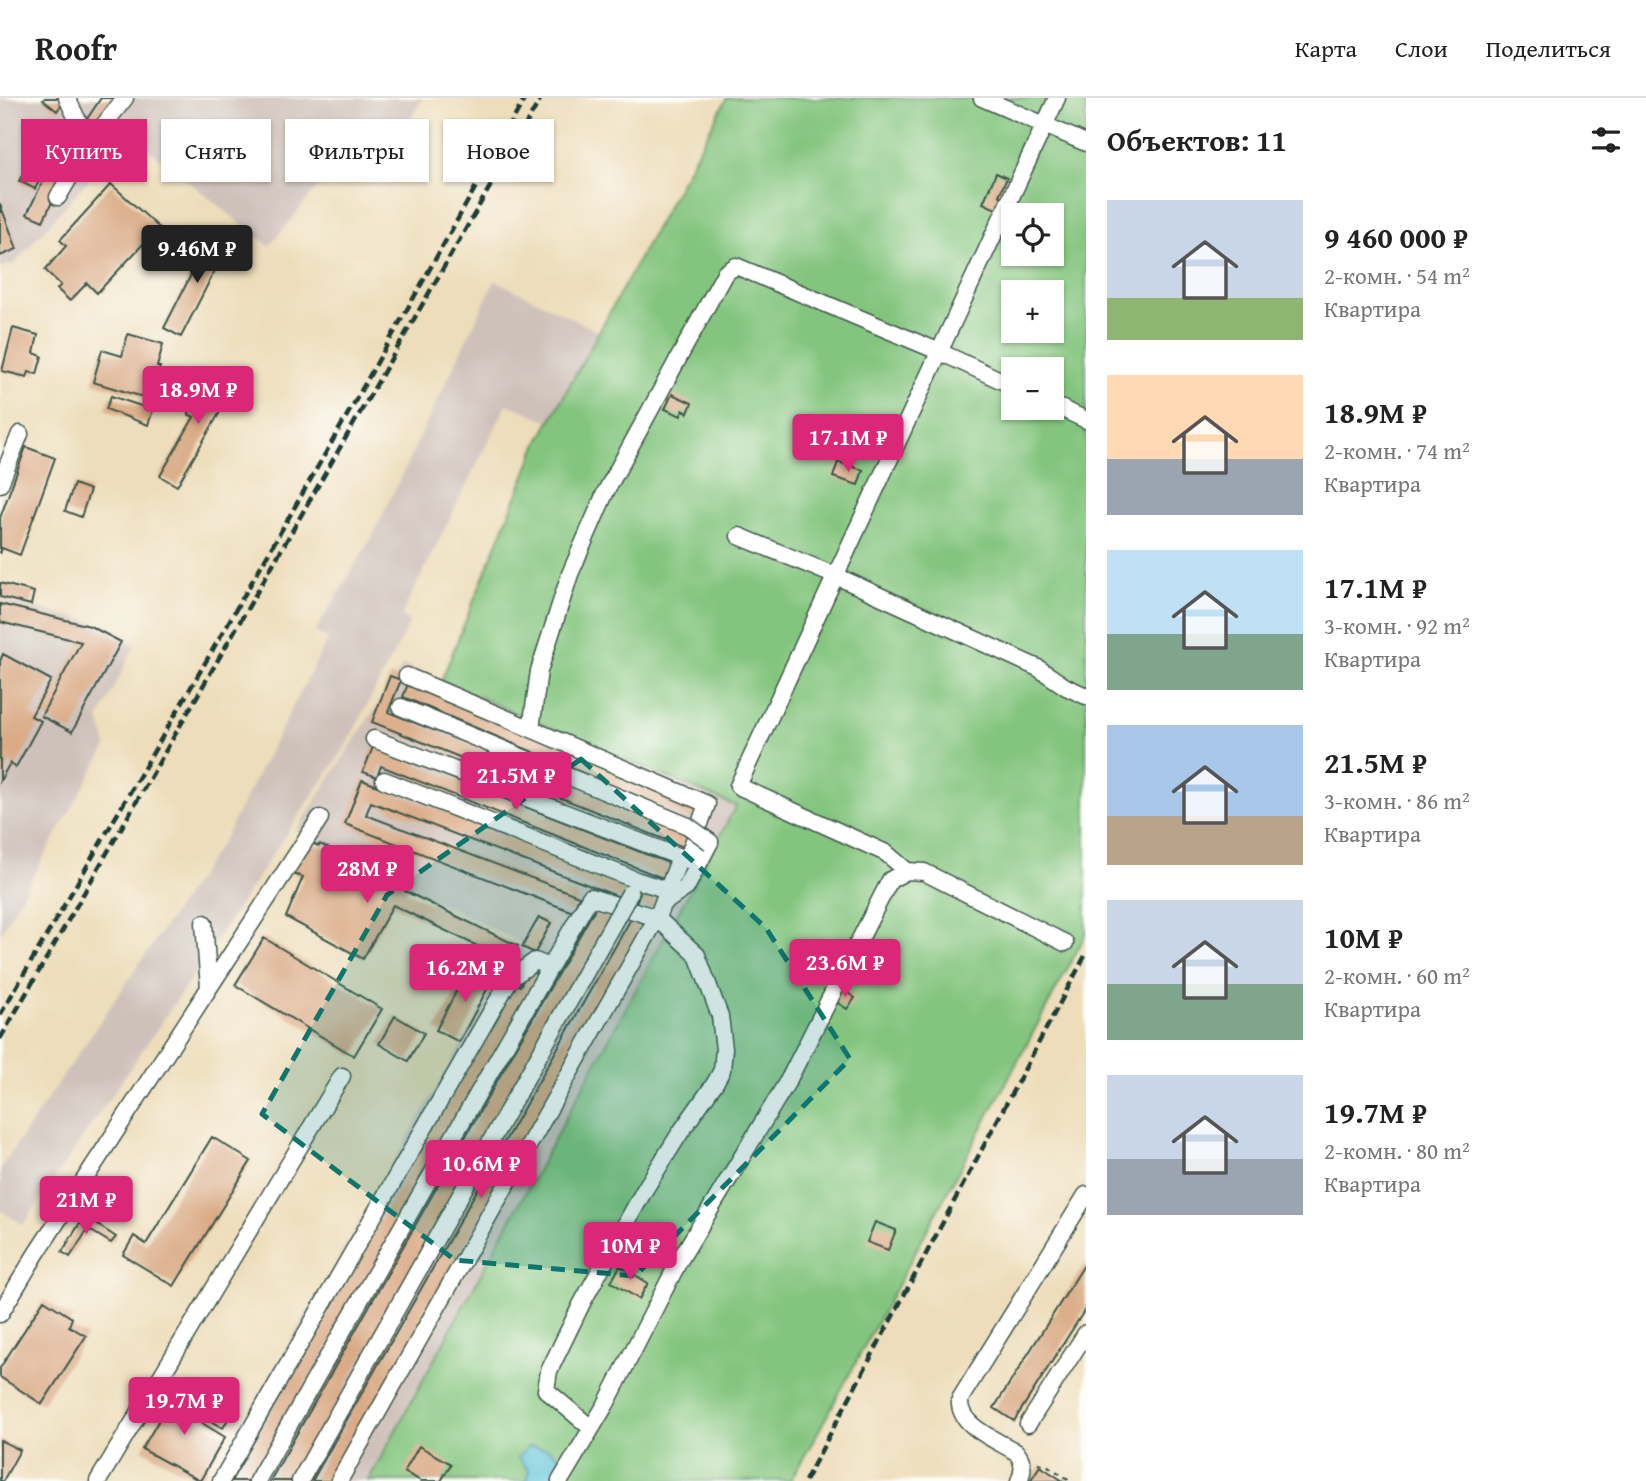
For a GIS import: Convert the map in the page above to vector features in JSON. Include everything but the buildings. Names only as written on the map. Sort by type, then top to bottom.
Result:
[{"type":"street","points":[[67,98],[77,119]]},
{"type":"street","points":[[109,119],[125,98]]},
{"type":"street","points":[[982,98],[1086,143]]},
{"type":"street","points":[[907,871],[886,853],[738,786],[1057,98]]},
{"type":"street","points":[[58,197],[67,182]]},
{"type":"street","points":[[531,729],[539,671],[570,574],[606,491],[725,273],[736,266],[1001,380]]},
{"type":"street","points":[[1064,410],[1086,420]]},
{"type":"street","points":[[0,484],[20,433]]},
{"type":"street","points":[[739,536],[836,576],[1038,668],[1066,687],[1086,696]]},
{"type":"street","points":[[374,738],[687,860],[707,804],[407,676]]},
{"type":"street","points":[[257,1481],[590,897],[663,904],[686,888],[710,842],[688,826],[401,707]]},
{"type":"street","points":[[384,780],[633,886],[663,904],[697,955],[720,1016],[724,1049],[722,1070],[645,1189],[582,1303],[549,1371],[546,1390],[591,1429]]},
{"type":"street","points":[[0,1314],[320,818]]},
{"type":"street","points":[[339,1481],[663,904],[680,857]]},
{"type":"street","points":[[560,1481],[591,1429],[679,1261],[789,1079],[890,880],[907,871],[924,872],[1065,943]]},
{"type":"street","points":[[300,1481],[633,886]]},
{"type":"street","points":[[204,923],[209,988]]},
{"type":"street","points":[[221,1481],[510,979],[535,961],[550,967]]},
{"type":"street","points":[[98,1481],[342,1076]]},
{"type":"street","points":[[1019,1481],[1023,1464],[1016,1452],[963,1418],[960,1399],[1086,1195]]},
{"type":"street","points":[[1028,1424],[1086,1333]]},
{"type":"path","points":[[1023,1464],[1042,1464],[1071,1481]]},
{"type":"highlighted area","points":[[581,759],[766,928],[850,1059],[635,1276],[455,1260],[262,1114],[387,895]]},
{"type":"shaded area","points":[[0,98],[423,98],[410,119],[285,119],[285,182],[322,182],[269,246],[189,182],[271,182],[271,119],[161,119],[161,160],[147,148],[147,119],[21,119],[21,182],[87,182],[14,264],[0,267]]},
{"type":"shaded area","points":[[495,280],[599,332],[550,421],[507,404],[401,616],[410,622],[345,748],[23,1225],[0,1210],[0,1169],[224,839],[328,639],[315,632],[371,539]]},
{"type":"shaded area","points":[[0,599],[87,620],[135,645],[99,719],[107,746],[0,934]]},
{"type":"shaded area","points":[[403,665],[737,805],[368,1481],[210,1481],[520,943],[296,831]]},
{"type":"green space","points":[[727,98],[1086,98],[1086,934],[790,1481],[368,1481],[736,806],[441,681],[538,443]]},
{"type":"water","points":[[529,1446],[549,1449],[565,1460],[552,1481],[527,1481],[529,1471],[518,1457]]},
{"type":"railway","points":[[0,1015],[266,558],[525,98]]},
{"type":"railway","points":[[0,1039],[541,98]]},
{"type":"railway","points":[[805,1481],[1086,954]]}]
